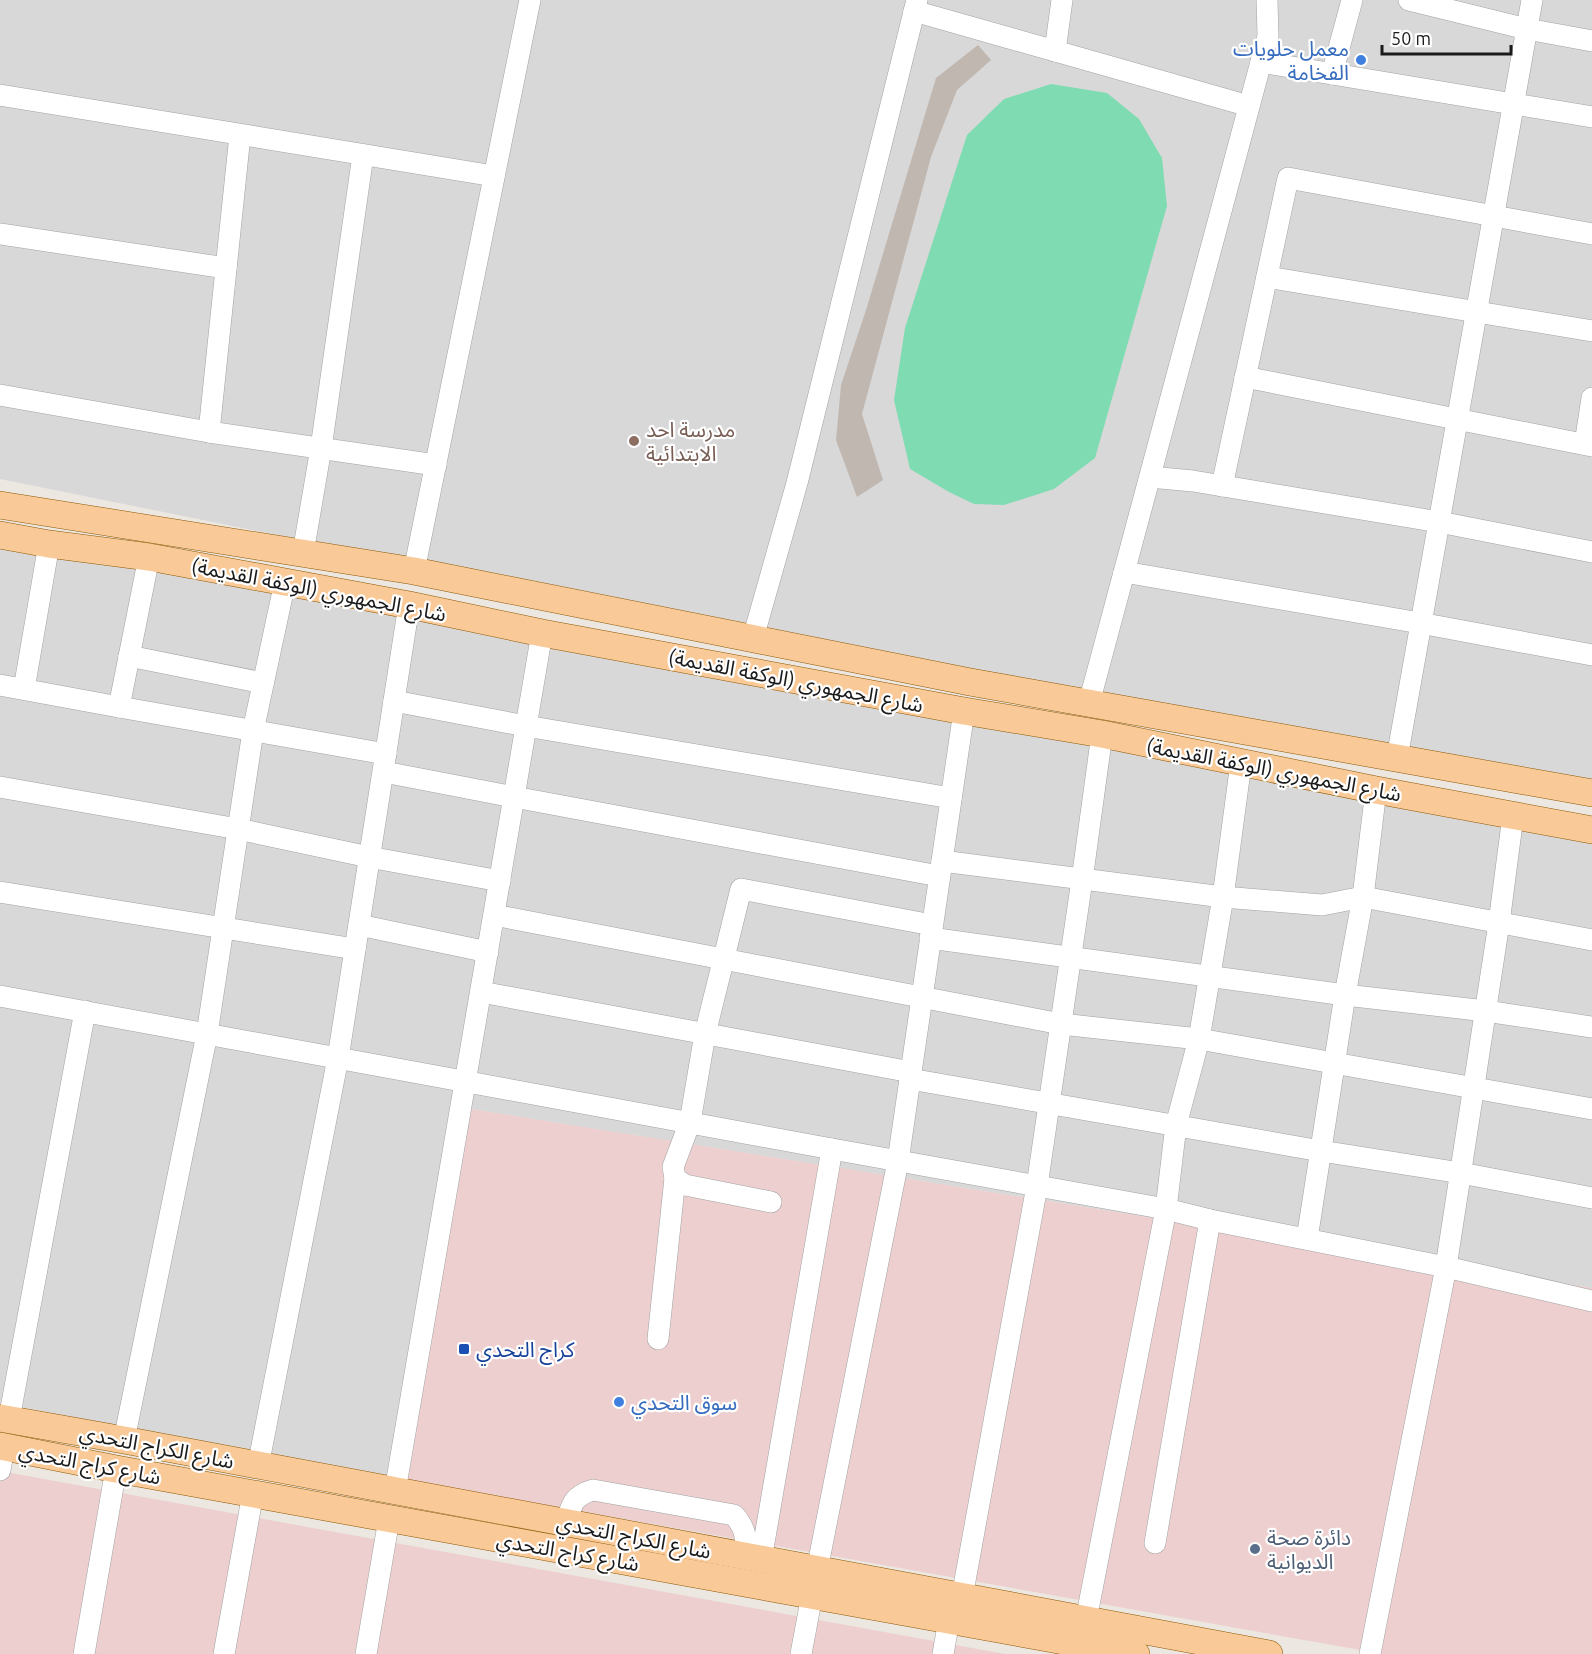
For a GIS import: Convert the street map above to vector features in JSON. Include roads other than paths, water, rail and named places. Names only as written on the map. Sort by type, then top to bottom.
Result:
[{"type":"main road","name":"شارع الجمهوري (الوكفة القديمة)","points":[[0,505],[414,571],[970,682],[1592,793]]},
{"type":"main road","name":"شارع الجمهوري (الوكفة القديمة)","points":[[0,535],[149,557],[285,582],[542,633],[964,711],[1102,734],[1376,790],[1592,830]]},
{"type":"main road","points":[[465,616],[471,582]]},
{"type":"main road","points":[[716,665],[723,632]]},
{"type":"main road","name":"شارع الكراج التحدي","points":[[5,1419],[753,1558],[815,1583]]},
{"type":"main road","name":"شارع كراج التحدي","points":[[1,1454],[116,1469],[389,1519],[815,1583],[956,1609],[1136,1654]]},
{"type":"main road","points":[[1081,1639],[1269,1654]]},
{"type":"street","points":[[414,571],[530,0]]},
{"type":"street","points":[[1055,51],[1062,0]]},
{"type":"street","points":[[1089,703],[1268,36],[1267,0]]},
{"type":"street","points":[[1332,74],[1352,0]]},
{"type":"street","points":[[1408,0],[1527,29],[1592,41]]},
{"type":"street","points":[[1397,758],[1532,0]]},
{"type":"street","points":[[753,638],[797,483],[915,5],[1055,51],[1249,106]]},
{"type":"street","points":[[1261,62],[1592,117]]},
{"type":"street","points":[[0,95],[495,177]]},
{"type":"street","points":[[209,432],[240,135]]},
{"type":"street","points":[[303,553],[321,448],[363,155]]},
{"type":"street","points":[[1222,486],[1288,178],[1592,234]]},
{"type":"street","points":[[0,234],[226,268]]},
{"type":"street","points":[[1267,277],[1592,331]]},
{"type":"street","points":[[1245,377],[1588,445],[1592,398]]},
{"type":"street","points":[[0,395],[209,432],[436,465]]},
{"type":"street","points":[[1150,477],[1222,486],[1439,522],[1592,552]]},
{"type":"street","points":[[24,689],[49,544]]},
{"type":"street","points":[[119,708],[149,557]]},
{"type":"street","points":[[1124,572],[1592,655]]},
{"type":"street","points":[[124,1440],[207,1034],[252,731],[285,582]]},
{"type":"street","points":[[258,1466],[338,1058],[409,605]]},
{"type":"street","points":[[395,1491],[542,633]]},
{"type":"street","points":[[129,656],[263,683]]},
{"type":"street","points":[[0,685],[252,731],[514,797],[941,868],[1082,880],[1223,897],[1322,904],[1363,897],[1592,940]]},
{"type":"street","points":[[394,701],[526,726],[951,798]]},
{"type":"street","points":[[801,1654],[898,1161],[964,711]]},
{"type":"street","points":[[943,1654],[956,1609],[1037,1186],[1102,734]]},
{"type":"street","points":[[1081,1639],[1166,1209],[1176,1125],[1199,1039],[1223,897],[1241,762]]},
{"type":"street","points":[[0,787],[500,881]]},
{"type":"street","points":[[1307,1239],[1345,994],[1363,897],[1376,790]]},
{"type":"street","points":[[1370,1654],[1446,1268],[1499,923],[1513,816]]},
{"type":"street","points":[[658,1339],[675,1178],[673,1167],[690,1122],[705,1034],[741,889],[931,932],[1071,957],[1592,1027]]},
{"type":"street","points":[[0,892],[355,949]]},
{"type":"street","points":[[494,915],[1061,1024],[1199,1039],[1592,1109]]},
{"type":"street","points":[[359,925],[488,952]]},
{"type":"street","points":[[481,992],[1049,1103],[1461,1173],[1592,1198]]},
{"type":"street","points":[[0,996],[1166,1209],[1592,1301]]},
{"type":"street","points":[[5,1419],[86,1011]]},
{"type":"street","points":[[753,1558],[832,1149]]},
{"type":"street","points":[[675,1178],[685,1185],[771,1202]]},
{"type":"street","points":[[1155,1543],[1210,1220]]},
{"type":"street","points":[[84,1654],[116,1469]]},
{"type":"street","points":[[566,1522],[573,1502],[581,1494],[593,1490],[734,1515],[742,1524],[753,1558]]},
{"type":"street","points":[[224,1654],[253,1493]]},
{"type":"street","points":[[366,1654],[389,1519]]},
{"type":"place","name":"معمل حلويات الفخامة","points":[[1361,60]]},
{"type":"place","name":"مدرسة احد الابتدائية","points":[[634,441]]},
{"type":"place","name":"كراج التحدي","points":[[464,1349]]},
{"type":"place","name":"سوق التحدي","points":[[619,1402]]},
{"type":"place","name":"دائرة صحة الديوانية","points":[[1255,1549]]}]
